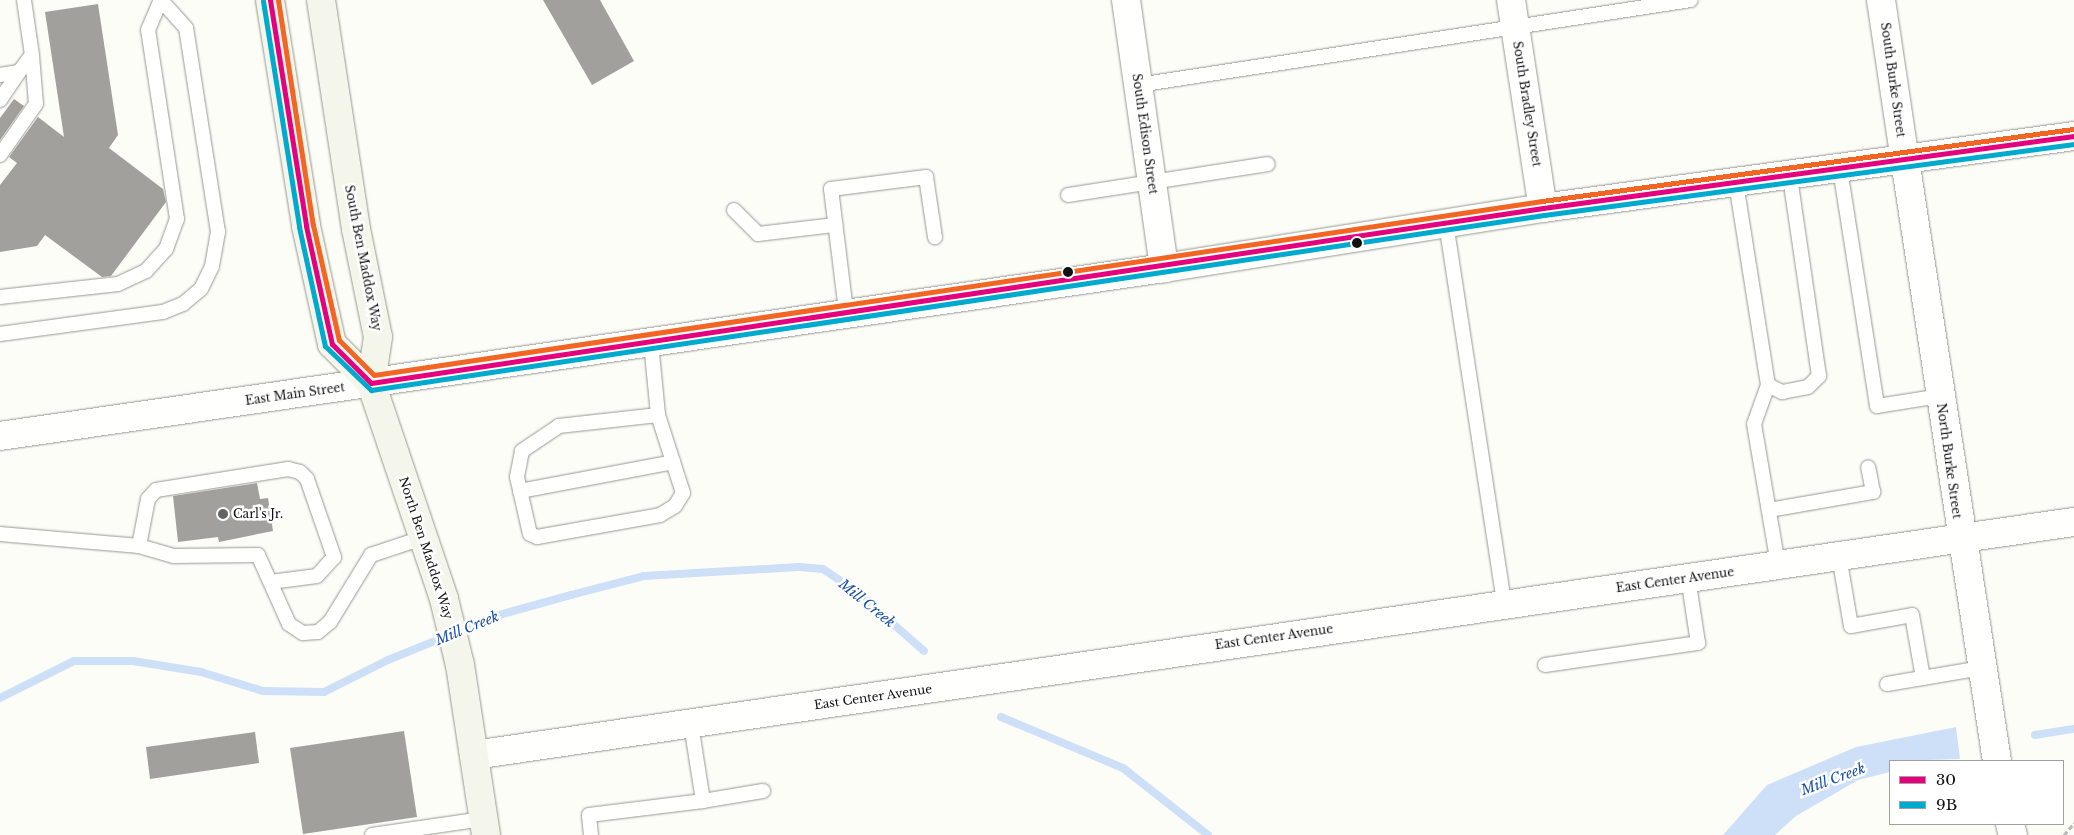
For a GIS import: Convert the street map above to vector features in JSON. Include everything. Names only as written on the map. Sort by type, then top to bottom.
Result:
[{"type":"main road","points":[[270,0],[306,226],[332,344],[371,383]]},
{"type":"main road","name":"South Ben Maddox Way","points":[[321,0],[356,229],[378,337],[371,383]]},
{"type":"main road","name":"North Ben Maddox Way","points":[[371,383],[425,537],[444,598],[457,654],[485,827]]},
{"type":"street","name":"South Edison Street","points":[[1126,0],[1164,268]]},
{"type":"street","name":"South Bradley Street","points":[[1511,0],[1543,208]]},
{"type":"street","name":"South Burke Street","points":[[1881,0],[1905,160]]},
{"type":"street","name":"East Main Street","points":[[0,436],[651,343],[846,311],[1164,268],[1543,208],[2074,136]]},
{"type":"street","name":"North Burke Street","points":[[1905,160],[1961,538],[1997,760]]},
{"type":"street","name":"East Center Avenue","points":[[474,755],[2074,522]]},
{"type":"lane","points":[[0,155],[36,104],[32,55],[24,0]]},
{"type":"lane","points":[[0,297],[118,284],[146,271],[166,249],[177,219],[148,30],[161,0],[186,28],[218,232],[212,266],[202,289],[183,304],[163,312],[0,334]]},
{"type":"lane","points":[[1138,85],[1692,0]]},
{"type":"lane","points":[[0,100],[32,55]]},
{"type":"lane","points":[[0,75],[19,72]]},
{"type":"lane","points":[[1068,195],[1268,164]]},
{"type":"lane","points":[[1840,169],[1877,406],[1940,396]]},
{"type":"lane","points":[[1768,385],[1782,392],[1808,387],[1819,376],[1790,176]]},
{"type":"lane","points":[[846,311],[831,189],[926,177],[935,237]]},
{"type":"lane","points":[[1736,183],[1768,385],[1754,424],[1778,565]]},
{"type":"lane","points":[[734,210],[758,234],[835,225]]},
{"type":"lane","points":[[1446,224],[1504,604]]},
{"type":"lane","points":[[651,343],[658,415],[683,493],[660,515],[537,537],[528,528],[520,491],[522,451],[539,435],[559,426],[658,415]]},
{"type":"lane","points":[[520,491],[673,462]]},
{"type":"lane","points":[[1769,510],[1873,492],[1868,466]]},
{"type":"lane","points":[[139,546],[148,499],[156,490],[288,469],[300,472],[308,479],[334,557],[317,576],[270,582]]},
{"type":"lane","points":[[0,534],[139,546],[174,556],[258,555],[289,624],[303,633],[318,632],[330,622],[371,555],[425,537]]},
{"type":"lane","points":[[1839,556],[1851,626],[1912,615],[1923,678]]},
{"type":"lane","points":[[1545,665],[1698,643],[1688,578]]},
{"type":"lane","points":[[1887,684],[1982,668]]},
{"type":"lane","points":[[691,724],[703,801]]},
{"type":"lane","points":[[591,835],[589,816],[763,791]]},
{"type":"lane","points":[[372,835],[485,827]]},
{"type":"path","points":[[2064,835],[2074,823]]},
{"type":"water","points":[[1956,727],[1960,759],[1889,760],[1889,772],[1858,780],[1796,816],[1775,835],[1723,835],[1767,785],[1856,747]]},
{"type":"building","points":[[543,0],[600,0],[634,61],[592,85]]},
{"type":"building","points":[[98,4],[118,135],[109,148],[163,189],[166,202],[111,276],[102,277],[45,235],[37,246],[0,252],[0,185],[17,163],[9,157],[38,117],[64,137],[45,12]]},
{"type":"building","points":[[14,99],[24,106],[0,140],[0,118]]},
{"type":"building","name":"Carl's Jr.","points":[[257,483],[260,499],[268,498],[273,531],[219,542],[218,537],[178,542],[173,496]]},
{"type":"building","points":[[404,731],[417,817],[303,834],[290,748]]},
{"type":"building","points":[[255,732],[259,763],[150,779],[146,747]]},
{"type":"waterway","name":"Mill Creek","points":[[0,698],[74,661],[133,661],[201,672],[263,691],[324,692],[388,660],[499,615],[571,595],[644,576],[799,567],[823,569],[853,589],[924,651]]},
{"type":"waterway","name":"Mill Creek","points":[[1001,717],[1123,768],[1208,835]]},
{"type":"waterway","name":"Mill Creek","points":[[2035,735],[2074,729]]},
{"type":"transit line","name":"30","points":[[270,0],[306,226],[332,344],[371,383],[1543,208],[2074,136]]},
{"type":"transit line","points":[[278,0],[313,225],[339,340],[374,375],[1542,201],[2073,129]]},
{"type":"transit line","name":"9B","points":[[263,1],[299,227],[325,346],[371,390],[1544,215],[2074,144]]},
{"type":"place","name":"Carl's Jr.","points":[[223,514]]}]
